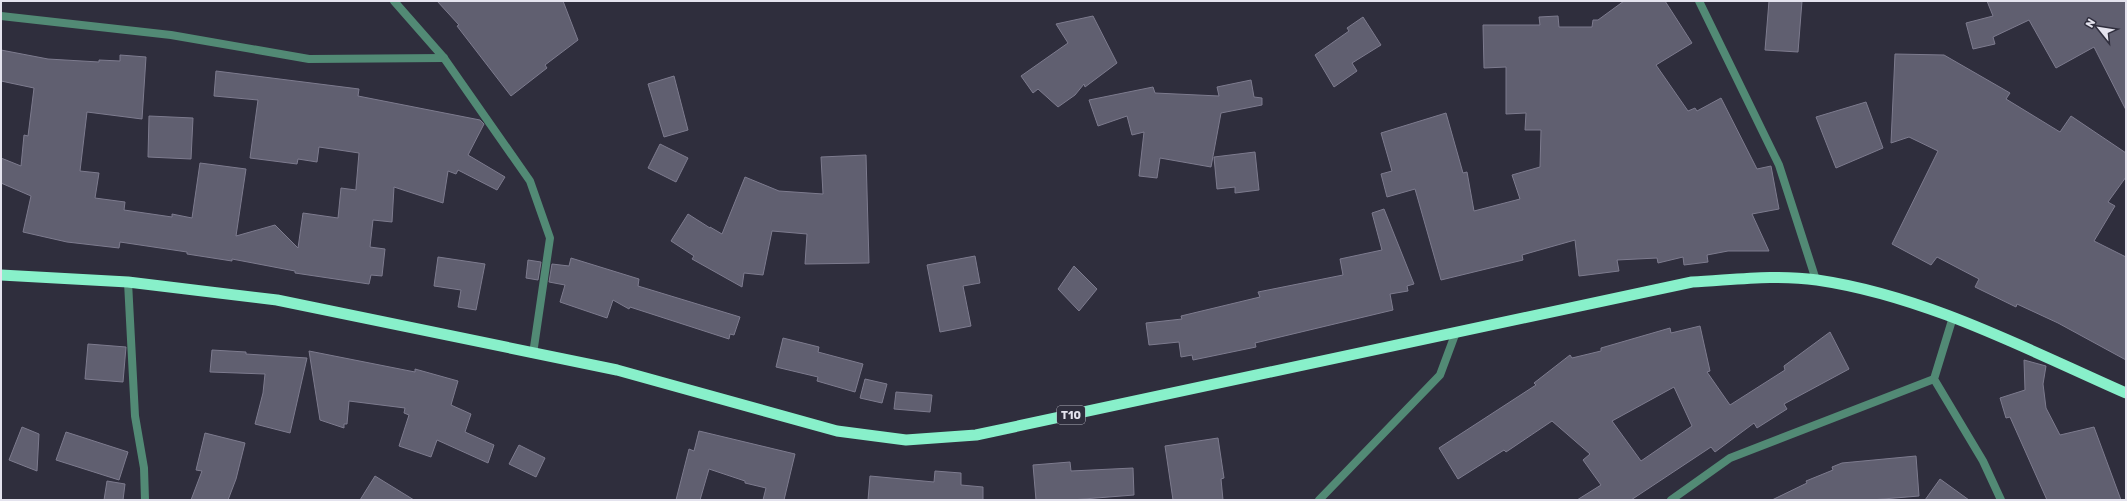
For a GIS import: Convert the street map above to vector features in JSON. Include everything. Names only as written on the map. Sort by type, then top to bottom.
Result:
[{"type":"highway","name":"T10","points":[[1,275],[128,282],[277,300],[533,354],[618,370],[837,431],[906,440],[976,435],[1692,282],[1766,278],[1816,280],[1889,296],[1953,317],[2126,393]]},
{"type":"street","points":[[394,1],[444,58],[530,180],[550,238],[533,354]]},
{"type":"street","points":[[1699,1],[1779,165],[1816,280]]},
{"type":"street","points":[[1,16],[171,35],[310,59],[444,58]]},
{"type":"street","points":[[128,282],[135,416],[144,468],[145,500]]},
{"type":"street","points":[[1953,317],[1934,379],[1983,461],[2001,500]]},
{"type":"street","points":[[1319,500],[1440,375],[1456,332]]},
{"type":"street","points":[[1671,500],[1730,458],[1934,379]]},
{"type":"building","points":[[437,1],[563,1],[578,40],[545,65],[547,68],[511,96],[457,26],[459,25]]},
{"type":"building","points":[[1624,1],[1665,1],[1692,43],[1656,65],[1688,111],[1695,108],[1697,111],[1721,98],[1757,169],[1771,166],[1779,209],[1752,214],[1769,251],[1728,251],[1707,255],[1708,262],[1684,265],[1683,257],[1658,263],[1657,258],[1617,260],[1619,271],[1579,276],[1575,240],[1522,255],[1523,260],[1441,280],[1415,189],[1387,197],[1381,174],[1392,171],[1381,133],[1446,113],[1463,173],[1467,172],[1474,211],[1520,199],[1512,175],[1540,167],[1541,130],[1525,130],[1526,113],[1506,114],[1506,67],[1484,68],[1483,25],[1540,25],[1539,17],[1558,16],[1559,27],[1592,27],[1593,20],[1598,20]]},
{"type":"building","points":[[1769,1],[1802,1],[1798,52],[1765,50]]},
{"type":"building","points":[[1987,1],[2126,1],[2126,110],[2094,47],[2056,68],[2029,20],[1993,37],[1995,44],[1973,49],[1966,23],[1993,16]]},
{"type":"building","points":[[1093,16],[1117,63],[1085,87],[1084,84],[1075,95],[1058,107],[1038,89],[1033,93],[1021,76],[1068,43],[1056,24]]},
{"type":"building","points":[[1363,17],[1381,45],[1352,63],[1357,71],[1334,87],[1315,55],[1349,31],[1347,28]]},
{"type":"building","points":[[1,50],[48,59],[99,62],[99,60],[120,61],[120,55],[146,57],[142,119],[87,112],[80,171],[99,173],[95,198],[125,202],[124,210],[172,217],[172,214],[192,218],[200,163],[246,169],[236,236],[275,225],[298,248],[303,213],[338,218],[341,188],[356,190],[359,153],[319,147],[317,162],[298,159],[297,164],[250,158],[258,100],[214,96],[216,71],[359,89],[358,96],[480,120],[484,124],[468,155],[505,177],[497,190],[458,170],[456,174],[448,171],[443,203],[394,187],[392,222],[373,220],[370,247],[385,249],[382,276],[371,275],[369,284],[295,273],[295,271],[232,259],[232,261],[187,254],[187,252],[120,242],[119,248],[67,242],[23,232],[31,196],[1,183],[1,158],[21,166],[24,135],[28,136],[34,88],[1,81]]},
{"type":"building","points":[[1895,54],[1944,55],[2010,93],[2006,99],[2060,132],[2071,116],[2126,153],[2126,177],[2108,202],[2115,206],[2094,241],[2126,257],[2126,360],[2058,323],[2017,304],[2016,307],[1975,287],[1979,279],[1937,257],[1931,265],[1892,244],[1938,151],[1909,137],[1891,143]]},
{"type":"building","points":[[674,76],[688,130],[664,137],[648,84]]},
{"type":"building","points":[[1251,80],[1254,97],[1262,98],[1262,105],[1221,113],[1211,167],[1160,158],[1157,178],[1139,176],[1144,132],[1132,135],[1127,116],[1098,126],[1089,100],[1153,87],[1155,93],[1219,96],[1217,87]]},
{"type":"building","points":[[1866,102],[1883,148],[1836,168],[1816,117]]},
{"type":"building","points":[[149,116],[193,118],[191,159],[148,157]]},
{"type":"building","points":[[660,144],[688,158],[676,182],[648,168]]},
{"type":"building","points":[[1255,152],[1259,190],[1235,193],[1235,187],[1217,189],[1214,157]]},
{"type":"building","points":[[866,155],[869,263],[805,264],[807,234],[772,231],[763,275],[744,273],[742,287],[692,259],[694,256],[671,241],[688,214],[722,234],[745,177],[779,191],[823,194],[821,157]]},
{"type":"building","points":[[1384,209],[1414,284],[1407,286],[1408,291],[1390,294],[1393,310],[1255,343],[1256,347],[1193,360],[1192,355],[1181,357],[1179,342],[1149,345],[1146,323],[1182,319],[1181,316],[1260,297],[1258,292],[1343,275],[1340,259],[1382,250],[1372,213]]},
{"type":"building","points":[[975,256],[980,283],[963,286],[971,326],[940,332],[927,265]]},
{"type":"building","points":[[438,257],[485,264],[476,310],[458,307],[461,290],[434,286]]},
{"type":"building","points":[[571,258],[639,279],[638,286],[740,317],[734,335],[730,334],[729,339],[630,307],[629,309],[613,300],[607,318],[560,302],[565,285],[549,282],[552,264],[569,266]]},
{"type":"building","points":[[528,260],[541,262],[538,280],[526,278]]},
{"type":"building","points":[[1074,266],[1097,289],[1079,311],[1058,289]]},
{"type":"building","points":[[1700,326],[1710,371],[1707,372],[1730,405],[1785,370],[1784,366],[1830,332],[1849,369],[1784,404],[1787,409],[1757,428],[1754,423],[1715,452],[1711,447],[1631,500],[1577,500],[1601,485],[1583,460],[1590,454],[1552,421],[1506,452],[1504,450],[1458,479],[1439,448],[1536,385],[1534,383],[1570,355],[1572,358],[1601,351],[1601,348],[1670,328],[1671,333]],"holes":[[[1674,387],[1692,426],[1641,461],[1612,421]]]},
{"type":"building","points":[[783,338],[819,347],[818,352],[863,364],[855,392],[817,381],[818,377],[776,367]]},
{"type":"building","points":[[88,344],[126,347],[123,382],[85,379]]},
{"type":"building","points":[[212,350],[307,358],[290,433],[255,424],[263,393],[265,374],[210,372]]},
{"type":"building","points":[[309,351],[415,372],[415,369],[458,381],[451,405],[471,414],[465,432],[494,445],[488,463],[437,440],[431,457],[399,446],[409,415],[404,413],[405,408],[349,401],[347,424],[344,424],[344,428],[320,420]]},
{"type":"building","points":[[2024,360],[2046,366],[2043,384],[2046,408],[2060,435],[2094,427],[2121,500],[2047,500],[2010,417],[2006,418],[2000,398],[2025,390]]},
{"type":"building","points":[[865,379],[887,384],[882,403],[860,398]]},
{"type":"building","points":[[896,392],[932,395],[930,412],[894,409]]},
{"type":"building","points":[[22,427],[39,434],[37,471],[9,460]]},
{"type":"building","points":[[699,431],[795,454],[784,500],[763,500],[766,488],[745,483],[745,481],[709,469],[700,500],[676,500],[689,449],[694,451]]},
{"type":"building","points":[[66,432],[128,452],[119,480],[56,460]]},
{"type":"building","points":[[205,433],[245,443],[236,479],[228,500],[191,500],[202,471],[196,470]]},
{"type":"building","points":[[1218,438],[1224,478],[1221,479],[1223,500],[1173,500],[1165,446]]},
{"type":"building","points":[[519,445],[545,458],[536,477],[509,464]]},
{"type":"building","points":[[1916,456],[1919,496],[1871,500],[1772,500],[1807,483],[1806,481],[1833,470],[1832,467],[1842,463]]},
{"type":"building","points":[[1070,462],[1071,471],[1133,468],[1134,495],[1071,500],[1036,500],[1033,465]]},
{"type":"building","points":[[935,471],[961,473],[961,485],[983,487],[983,500],[868,500],[870,476],[934,482]]},
{"type":"building","points":[[375,476],[414,500],[360,500]]},
{"type":"building","points":[[1940,479],[1969,500],[1925,500]]},
{"type":"building","points":[[107,481],[125,484],[123,500],[104,500]]}]
